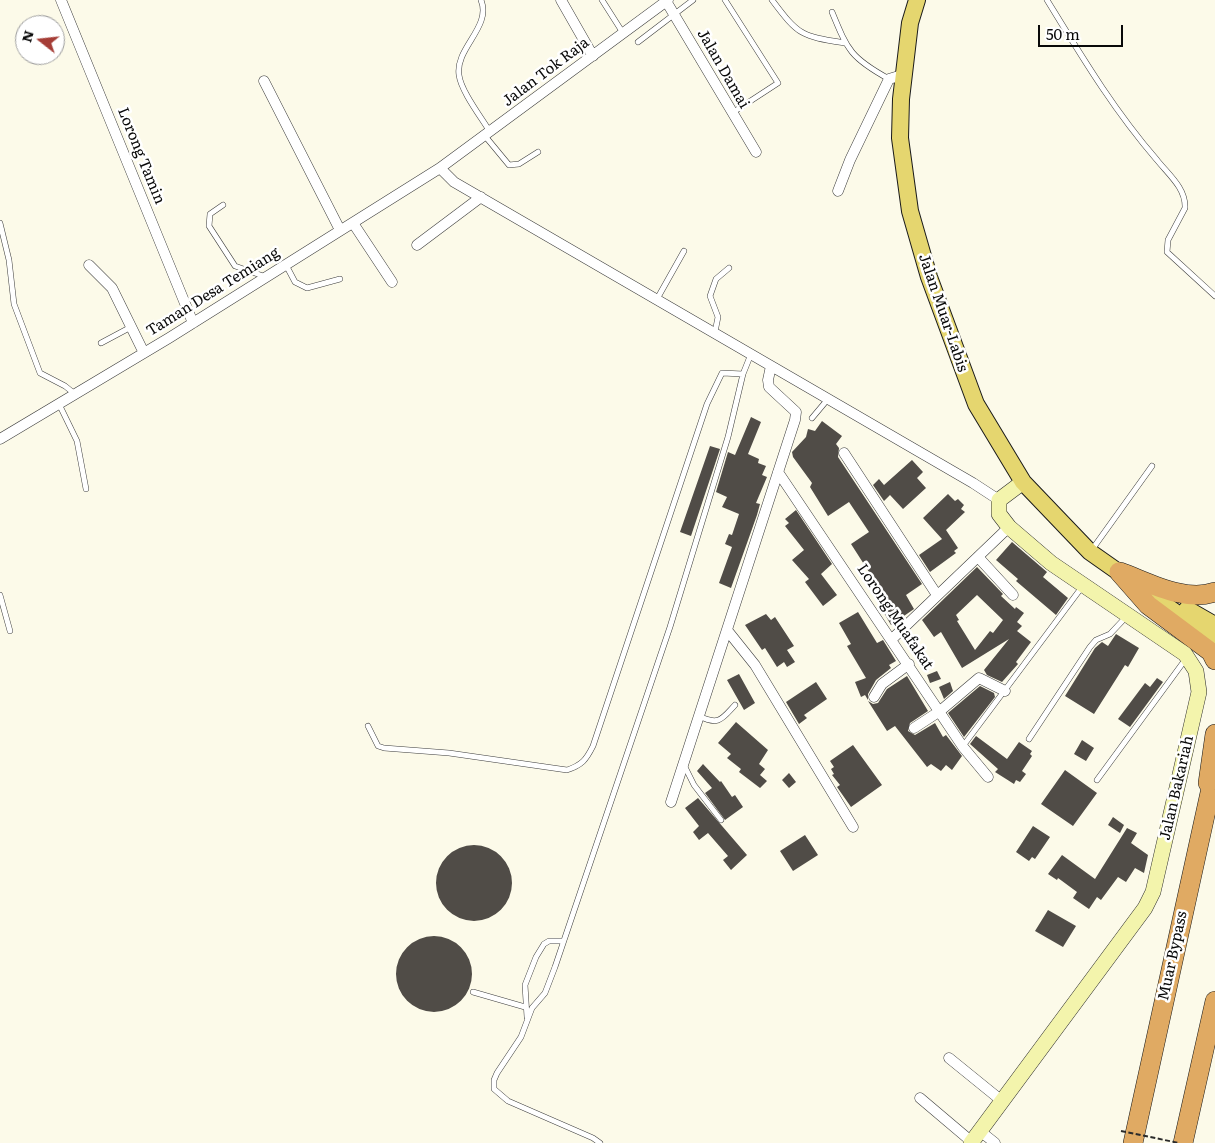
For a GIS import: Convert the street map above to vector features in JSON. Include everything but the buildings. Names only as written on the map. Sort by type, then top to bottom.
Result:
[{"type":"highway","points":[[1119,572],[1169,590],[1195,595],[1215,592]]},
{"type":"highway","points":[[1119,572],[1148,605],[1211,652],[1215,660]]},
{"type":"highway","points":[[1201,828],[1215,734]]},
{"type":"highway","name":"Muar Bypass","points":[[1127,1137],[1215,771]]},
{"type":"highway","points":[[1181,1143],[1215,1001]]},
{"type":"main road","name":"Jalan Muar-Labis","points":[[917,0],[896,77],[900,138],[910,211],[929,277],[976,404],[1023,482],[1090,552],[1215,640]]},
{"type":"main road","name":"Jalan Muar-Labis","points":[[1119,572],[1215,625]]},
{"type":"street","name":"Lorong Tamin","points":[[61,0],[193,323]]},
{"type":"street","points":[[561,0],[593,56]]},
{"type":"street","name":"Jalan Tok Raja","points":[[440,168],[667,1]]},
{"type":"street","name":"Jalan Damai","points":[[667,1],[756,152]]},
{"type":"street","points":[[838,191],[854,152],[896,77]]},
{"type":"street","points":[[264,81],[340,230]]},
{"type":"street","name":"Taman Desa Temiang","points":[[0,438],[193,323],[440,168]]},
{"type":"street","points":[[440,168],[454,182],[973,483],[999,500],[1023,482]]},
{"type":"street","points":[[417,245],[480,197]]},
{"type":"street","points":[[353,223],[392,282]]},
{"type":"street","points":[[89,265],[112,288],[144,353]]},
{"type":"street","points":[[671,802],[795,420],[796,412],[769,387],[771,366]]},
{"type":"street","points":[[844,453],[937,595]]},
{"type":"street","name":"Lorong Muafakat","points":[[778,472],[909,664],[963,747],[988,777]]},
{"type":"street","name":"Jalan Bakariah","points":[[975,1139],[1145,908],[1153,892],[1199,692],[1196,671],[1187,658],[1168,642],[1051,563],[1009,527],[999,514],[999,500]]},
{"type":"street","points":[[892,639],[1009,527]]},
{"type":"street","points":[[978,557],[1013,594]]},
{"type":"street","points":[[727,630],[755,664],[853,827]]},
{"type":"street","points":[[874,697],[882,684],[909,664]]},
{"type":"street","points":[[914,728],[940,711],[979,678],[1005,691]]},
{"type":"street","points":[[949,1058],[1002,1101]]},
{"type":"street","points":[[920,1098],[975,1139],[995,1143]]},
{"type":"lane","points":[[481,0],[483,15],[462,54],[458,70],[461,83],[487,134],[509,165],[518,164],[538,152]]},
{"type":"lane","points":[[602,0],[623,33]]},
{"type":"lane","points":[[638,42],[694,0]]},
{"type":"lane","points":[[725,0],[778,83],[732,114]]},
{"type":"lane","points":[[772,0],[786,19],[808,37],[845,43]]},
{"type":"lane","points":[[1047,0],[1118,114],[1179,187],[1185,202],[1185,208],[1168,240],[1168,252],[1215,296]]},
{"type":"lane","points":[[832,12],[845,43],[860,63],[896,77]]},
{"type":"lane","points":[[223,206],[210,214],[209,226],[235,266],[266,277]]},
{"type":"lane","points":[[0,223],[9,260],[14,304],[40,373],[65,386],[75,394]]},
{"type":"lane","points":[[657,299],[684,251]]},
{"type":"lane","points":[[286,265],[295,282],[307,288],[340,278]]},
{"type":"lane","points":[[714,333],[718,317],[710,296],[716,279],[729,268]]},
{"type":"lane","points":[[101,343],[131,327]]},
{"type":"lane","points":[[600,1143],[594,1138],[508,1101],[494,1089],[494,1080],[496,1073],[521,1038],[527,1017],[545,993],[670,627],[728,437],[743,374],[750,354]]},
{"type":"lane","points":[[368,726],[378,746],[384,748],[449,753],[568,770],[580,766],[586,760],[596,737],[707,404],[722,373],[743,374]]},
{"type":"lane","points":[[812,418],[828,399]]},
{"type":"lane","points":[[58,404],[77,441],[86,489]]},
{"type":"lane","points":[[1090,552],[1152,466]]},
{"type":"lane","points":[[963,747],[1083,585]]},
{"type":"lane","points":[[0,595],[10,631]]},
{"type":"lane","points":[[1029,739],[1090,646],[1096,640],[1110,634],[1128,615]]},
{"type":"lane","points":[[1097,780],[1187,658]]},
{"type":"lane","points":[[699,716],[710,721],[716,721],[722,719],[735,705]]},
{"type":"lane","points":[[684,763],[694,785],[721,820]]},
{"type":"lane","points":[[527,1017],[525,985],[536,957],[544,944],[549,941],[563,941]]},
{"type":"lane","points":[[472,992],[525,1007]]},
{"type":"path","points":[[1127,1137],[1181,1143]]}]
